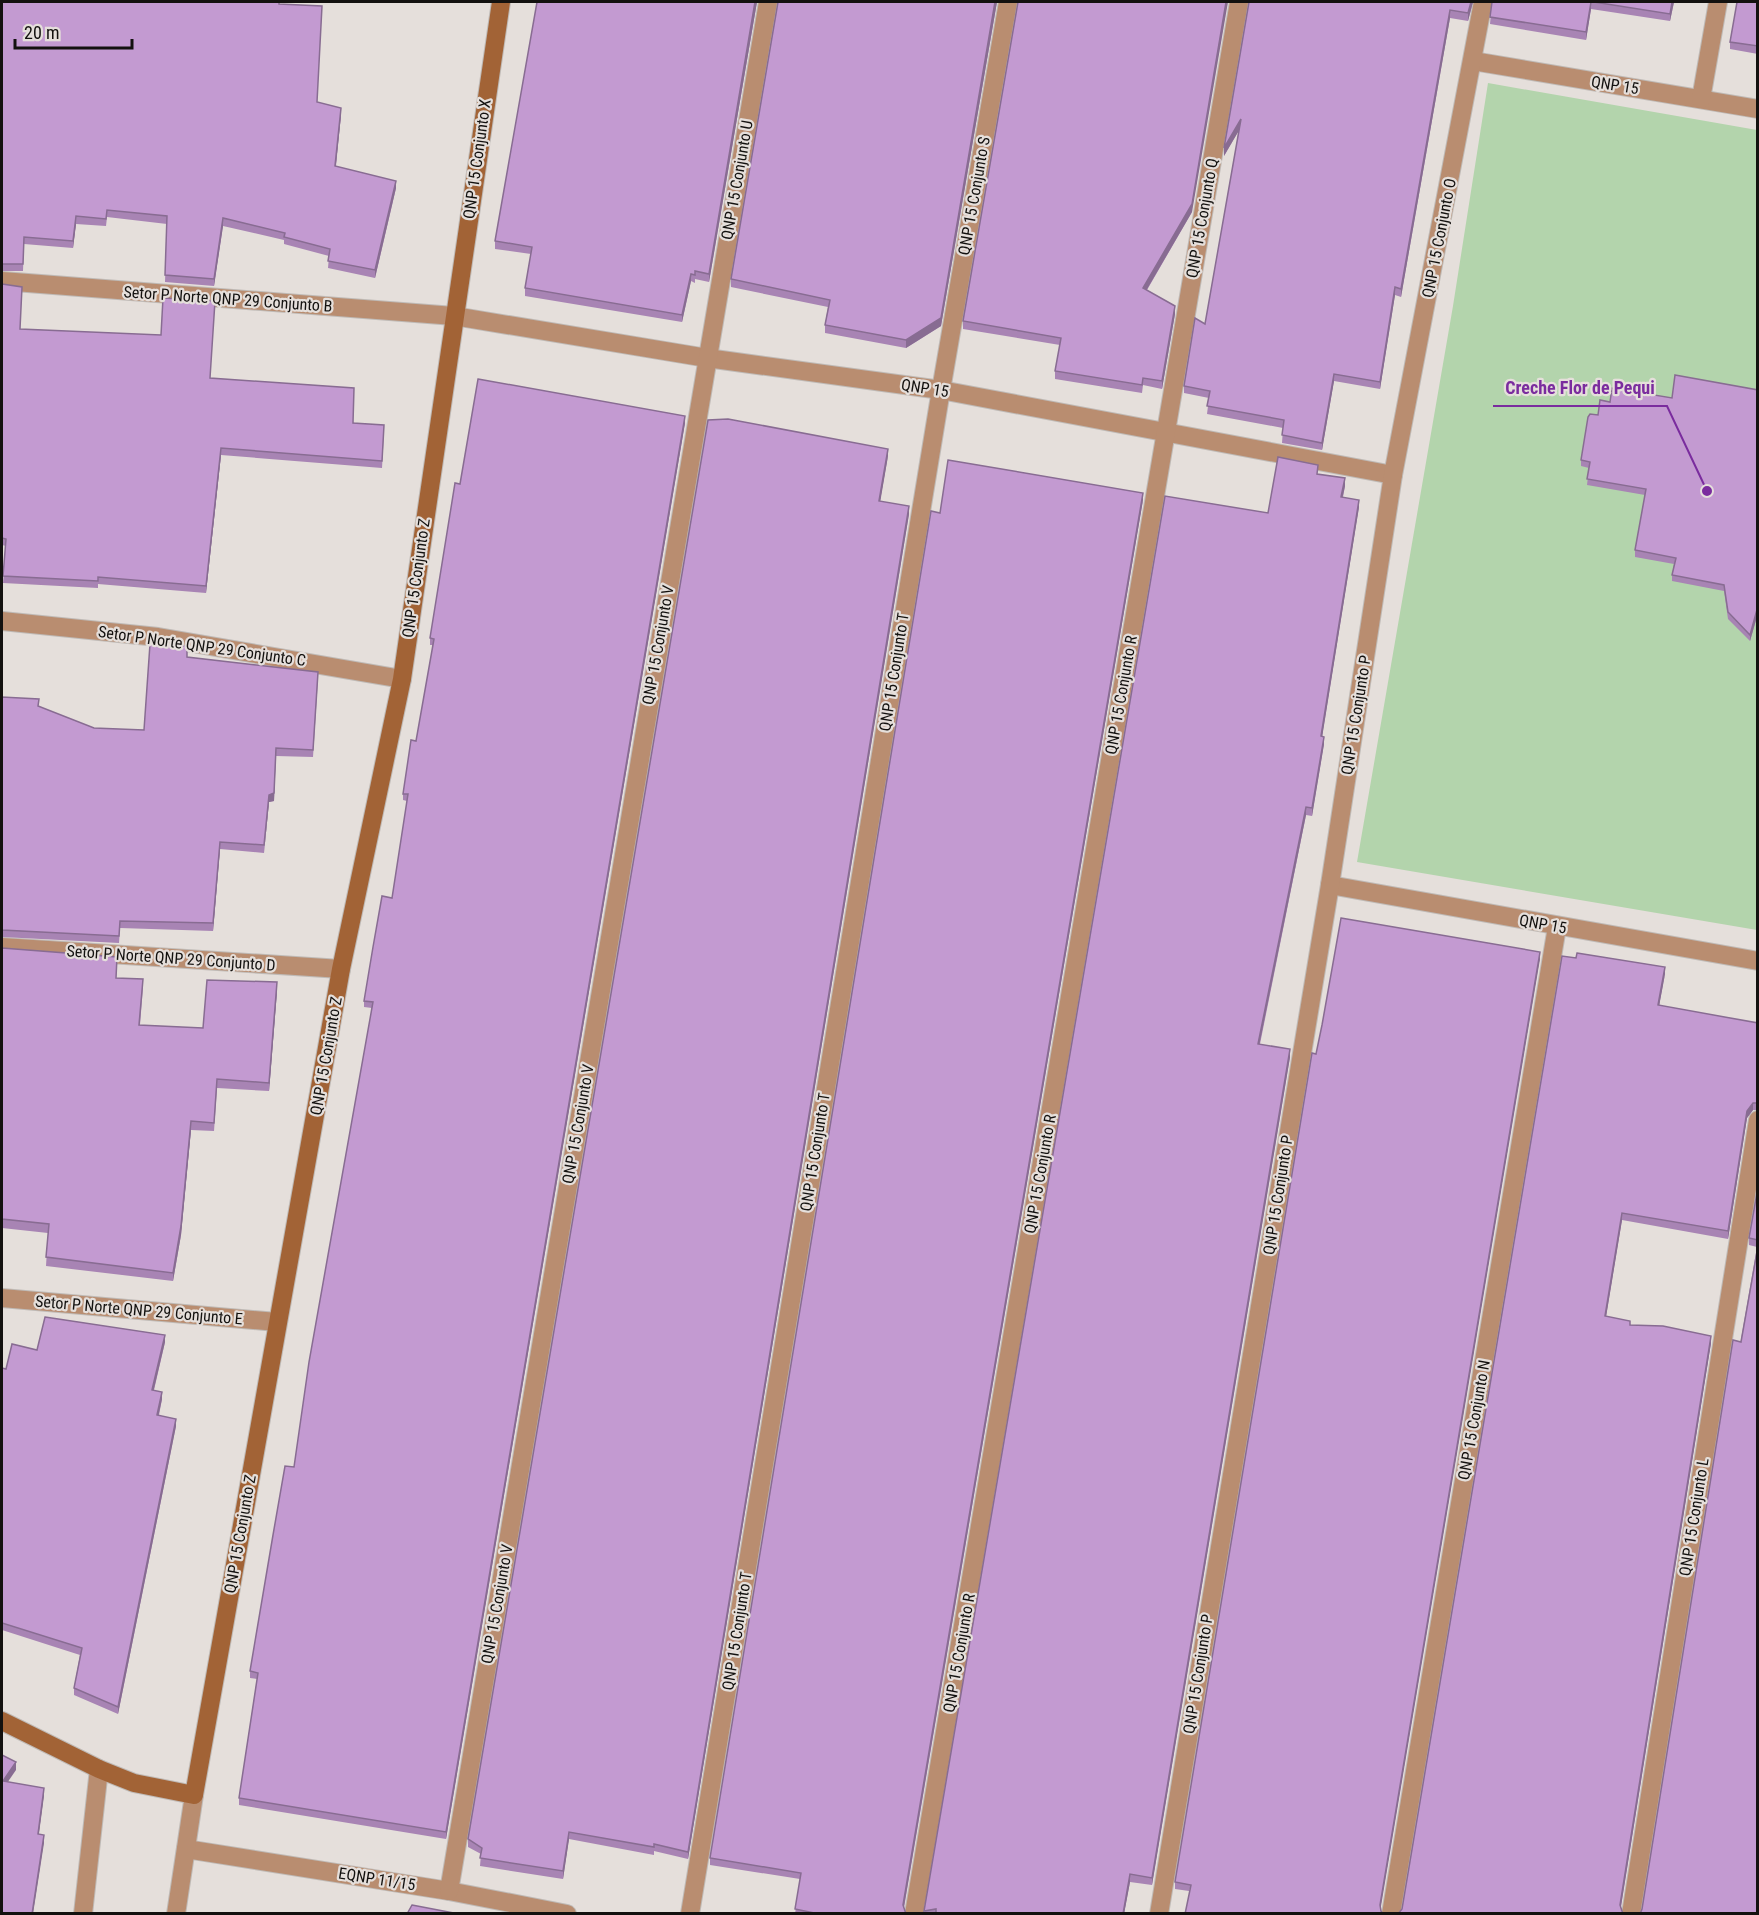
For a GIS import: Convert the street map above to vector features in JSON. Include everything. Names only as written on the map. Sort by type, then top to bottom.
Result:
[{"type":"street","name":"QNP 15 Conjunto X","points":[[454,316],[501,2]]},
{"type":"street","name":"QNP 15 Conjunto U","points":[[706,358],[768,2]]},
{"type":"street","name":"QNP 15 Conjunto S","points":[[941,390],[1008,2]]},
{"type":"street","name":"QNP 15 Conjunto Q","points":[[1166,434],[1239,2]]},
{"type":"street","name":"QNP 15 Conjunto O","points":[[1393,475],[1483,2]]},
{"type":"street","points":[[1701,99],[1718,2]]},
{"type":"street","name":"QNP 15","points":[[1473,62],[1758,109]]},
{"type":"street","name":"Setor P Norte QNP 29 Conjunto B","points":[[2,281],[454,316]]},
{"type":"street","name":"QNP 15","points":[[454,316],[706,358],[941,390],[1393,475]]},
{"type":"street","name":"QNP 15 Conjunto Z","points":[[194,1795],[341,969],[402,679],[454,316]]},
{"type":"street","name":"QNP 15 Conjunto V","points":[[449,1891],[706,358]]},
{"type":"street","name":"QNP 15 Conjunto T","points":[[690,1914],[941,390]]},
{"type":"street","name":"QNP 15 Conjunto R","points":[[914,1914],[1166,434]]},
{"type":"street","name":"QNP 15 Conjunto P","points":[[1159,1914],[1329,885],[1393,475]]},
{"type":"street","name":"Setor P Norte QNP 29 Conjunto C","points":[[2,621],[158,637],[402,679]]},
{"type":"street","name":"QNP 15","points":[[1329,885],[1758,961]]},
{"type":"street","name":"QNP 15 Conjunto N","points":[[1391,1914],[1557,927]]},
{"type":"street","name":"Setor P Norte QNP 29 Conjunto D","points":[[2,947],[341,969]]},
{"type":"street","name":"QNP 15 Conjunto L","points":[[1631,1914],[1758,1120]]},
{"type":"street","name":"Setor P Norte QNP 29 Conjunto E","points":[[2,1298],[277,1322]]},
{"type":"street","points":[[2,1721],[99,1769],[134,1783],[194,1795],[176,1914]]},
{"type":"street","points":[[83,1914],[99,1769]]},
{"type":"street","name":"EQNP 11/15","points":[[186,1849],[449,1891],[567,1914]]},
{"type":"green space","points":[[1488,83],[1757,130],[1757,930],[1357,862],[1453,306]]},
{"type":"building","points":[[2,2],[279,2],[279,4],[322,6],[317,102],[341,108],[335,166],[396,181],[375,270],[328,261],[330,249],[284,237],[285,233],[223,218],[214,279],[165,275],[167,216],[107,210],[106,219],[76,216],[73,241],[24,237],[23,264],[2,264]]},
{"type":"building","points":[[537,2],[755,2],[709,274],[695,271],[695,275],[691,274],[682,315],[525,288],[532,247],[495,241]]},
{"type":"building","points":[[778,2],[995,2],[941,318],[906,340],[825,325],[830,300],[731,279]]},
{"type":"building","points":[[1018,2],[1226,2],[1192,204],[1143,288],[1175,306],[1162,381],[1143,378],[1142,385],[1055,371],[1061,338],[963,321]]},
{"type":"building","points":[[1249,2],[1471,2],[1468,13],[1450,10],[1401,289],[1395,287],[1380,382],[1334,374],[1322,443],[1282,435],[1284,420],[1207,406],[1210,391],[1184,386],[1195,318],[1205,324],[1241,119],[1224,148]]},
{"type":"building","points":[[1492,2],[1591,2],[1586,32],[1490,17]]},
{"type":"building","points":[[1594,2],[1672,2],[1670,14]]},
{"type":"building","points":[[1737,2],[1758,2],[1758,46],[1730,42]]},
{"type":"building","points":[[2,284],[22,287],[20,329],[161,335],[163,298],[215,301],[210,378],[354,388],[353,423],[384,425],[382,461],[221,448],[206,586],[98,577],[98,581],[3,576],[6,539],[2,538]]},
{"type":"building","points":[[1675,375],[1758,390],[1758,606],[1750,635],[1728,612],[1724,585],[1672,575],[1676,558],[1635,550],[1646,489],[1587,479],[1590,462],[1581,460],[1588,417],[1590,414],[1598,415],[1600,400],[1610,402],[1612,388],[1672,398]]},
{"type":"building","points":[[478,379],[685,416],[446,1832],[239,1798],[258,1673],[250,1671],[285,1466],[294,1467],[309,1362],[373,1002],[364,1001],[373,947],[382,896],[392,898],[408,794],[403,794],[411,740],[416,741],[434,639],[430,638],[455,483],[460,484]]},
{"type":"building","points":[[728,419],[888,449],[879,501],[909,506],[688,1852],[654,1844],[654,1847],[569,1832],[563,1871],[480,1858],[482,1848],[468,1839],[708,420]]},
{"type":"building","points":[[1278,457],[1318,465],[1317,474],[1345,478],[1341,497],[1359,500],[1321,736],[1324,737],[1312,808],[1306,807],[1258,1044],[1290,1049],[1152,1878],[1130,1874],[1123,1914],[936,1914],[936,1909],[924,1911],[1165,496],[1268,513]]},
{"type":"building","points":[[948,460],[1143,493],[903,1905],[906,1914],[819,1914],[795,1909],[801,1873],[710,1858],[931,511],[940,513]]},
{"type":"building","points":[[150,644],[187,646],[187,657],[318,672],[313,750],[276,748],[274,793],[269,795],[264,845],[220,842],[213,923],[120,921],[119,936],[2,930],[2,697],[39,699],[38,706],[94,728],[144,730]]},
{"type":"building","points":[[1341,918],[1540,952],[1380,1905],[1383,1914],[1185,1914],[1191,1885],[1175,1882],[1312,1053],[1316,1054]]},
{"type":"building","points":[[2,948],[117,957],[116,978],[143,979],[139,1025],[203,1028],[207,980],[277,982],[269,1083],[217,1079],[214,1123],[191,1121],[181,1226],[173,1273],[46,1257],[49,1224],[2,1219]]},
{"type":"building","points":[[1577,953],[1665,967],[1658,1005],[1758,1023],[1758,1103],[1753,1103],[1747,1111],[1728,1231],[1622,1213],[1605,1316],[1630,1321],[1630,1325],[1663,1326],[1711,1336],[1620,1905],[1623,1914],[1398,1914],[1402,1909],[1562,956],[1576,958]]},
{"type":"building","points":[[1758,1187],[1758,1240],[1749,1238]]},
{"type":"building","points":[[1758,1246],[1758,1914],[1640,1914],[1733,1340],[1741,1342]]},
{"type":"building","points":[[45,1317],[165,1335],[152,1390],[162,1392],[157,1415],[176,1419],[118,1707],[74,1688],[82,1648],[2,1623],[2,1368],[6,1369],[12,1344],[37,1350]]},
{"type":"building","points":[[2,1755],[16,1762],[3,1781],[44,1788],[38,1834],[44,1835],[32,1914],[2,1914]]},
{"type":"building","points":[[412,1905],[459,1914],[407,1914]]},
{"type":"place","name":"Creche Flor de Pequi","points":[[1707,491]]}]
